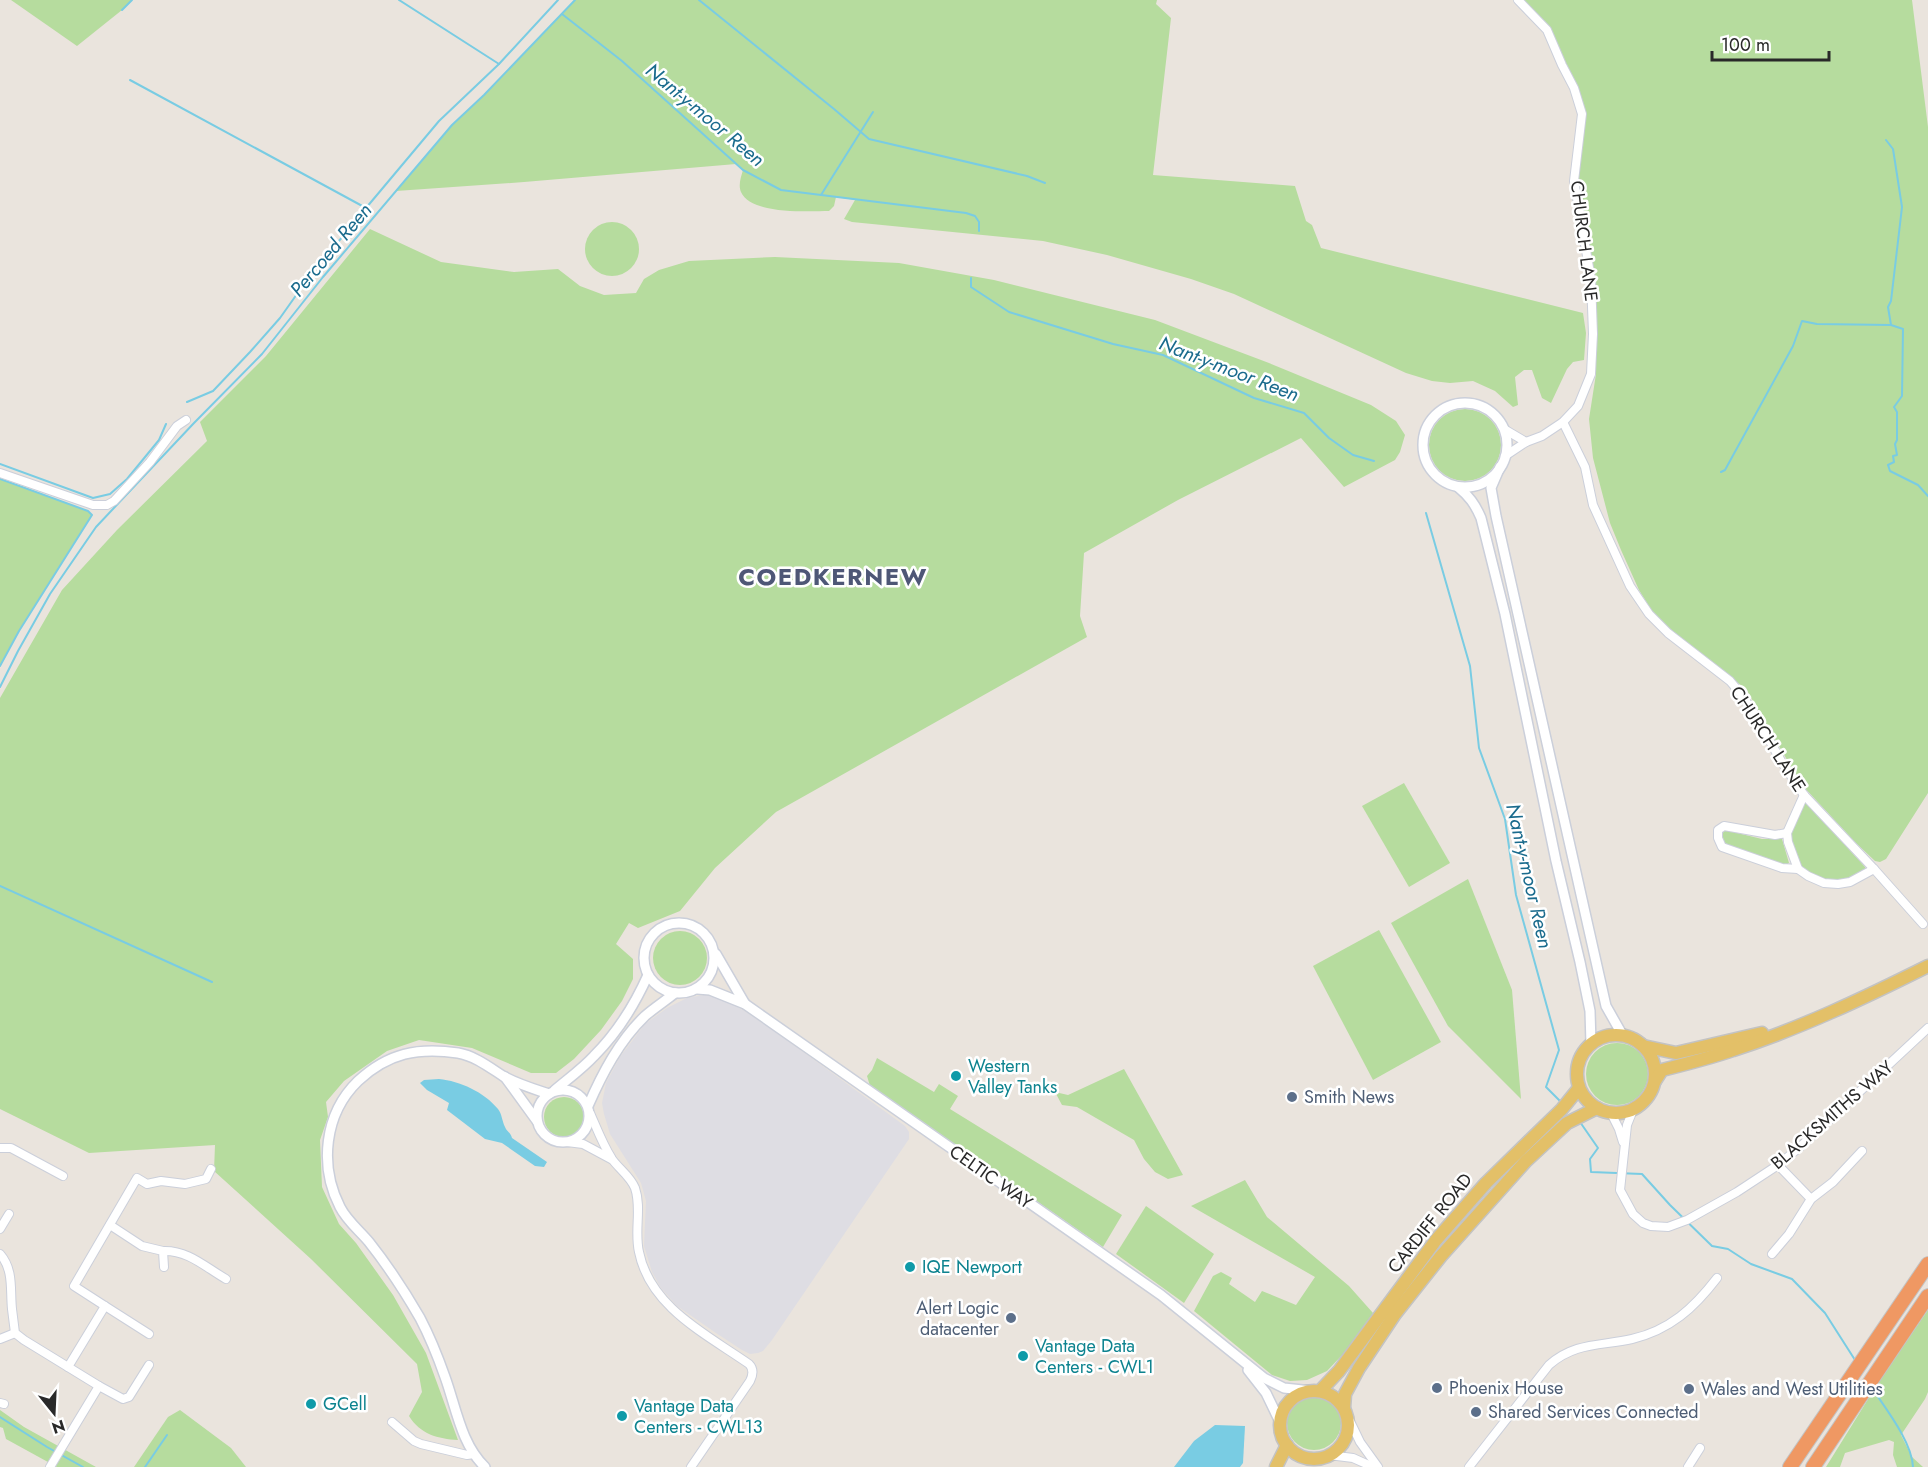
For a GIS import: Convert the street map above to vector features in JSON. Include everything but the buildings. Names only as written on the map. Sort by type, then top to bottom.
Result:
[{"type":"highway","points":[[1790,1467],[1928,1264]]},
{"type":"highway","points":[[1813,1467],[1928,1296]]},
{"type":"main road","points":[[1655,1081],[1655,1068],[1651,1056],[1634,1039],[1623,1036],[1606,1036],[1591,1044],[1579,1061],[1577,1074],[1579,1088],[1586,1100],[1597,1108],[1611,1113],[1622,1113],[1633,1110],[1647,1098],[1662,1070],[1734,1050],[1798,1025],[1878,991],[1928,966]]},
{"type":"main road","points":[[1643,1046],[1676,1053],[1798,1025]]},
{"type":"main road","name":"CARDIFF ROAD","points":[[1280,1422],[1286,1406],[1295,1397],[1316,1391],[1339,1371],[1436,1240],[1486,1183],[1562,1109],[1579,1088]]},
{"type":"main road","name":"CARDIFF ROAD","points":[[1305,1467],[1336,1451],[1344,1442],[1348,1430],[1345,1394],[1359,1368],[1395,1314],[1441,1256],[1526,1161],[1567,1123],[1597,1108]]},
{"type":"main road","points":[[1316,1391],[1336,1398],[1346,1411]]},
{"type":"main road","points":[[1280,1422],[1282,1436],[1287,1445],[1297,1454],[1307,1458],[1323,1457]]},
{"type":"main road","points":[[1276,1467],[1287,1445]]},
{"type":"street","name":"CHURCH LANE","points":[[1506,456],[1563,422],[1578,406],[1591,374],[1593,334],[1591,279],[1574,181],[1582,114],[1575,88],[1546,30],[1518,0]]},
{"type":"street","points":[[1500,467],[1492,477],[1482,483],[1470,487],[1449,484],[1437,477],[1428,465],[1423,448],[1424,433],[1441,411],[1454,404],[1469,403],[1484,408],[1496,416],[1504,429],[1507,442],[1506,456],[1491,488],[1496,516],[1606,1006],[1623,1036]]},
{"type":"street","points":[[0,473],[93,506],[107,505],[114,501],[143,469],[177,426],[186,420]]},
{"type":"street","name":"CHURCH LANE","points":[[1563,422],[1585,467],[1593,505],[1630,586],[1649,614],[1668,633],[1730,681],[1742,694],[1781,761],[1804,795],[1923,924]]},
{"type":"street","points":[[1504,429],[1526,442]]},
{"type":"street","points":[[1458,487],[1476,505],[1481,518],[1504,614],[1590,1011],[1591,1044]]},
{"type":"street","points":[[1798,869],[1787,833],[1804,795]]},
{"type":"street","points":[[1787,833],[1775,835],[1724,826],[1718,830],[1718,838],[1722,847],[1782,868],[1798,869],[1824,883],[1850,882],[1874,869]]},
{"type":"street","name":"CELTIC WAY","points":[[552,1092],[594,1056],[633,1006],[648,975],[645,966],[646,947],[658,930],[668,925],[688,924],[698,928],[705,935],[745,1004]]},
{"type":"street","points":[[697,989],[712,972],[714,950]]},
{"type":"street","points":[[648,975],[664,990],[675,993]]},
{"type":"street","name":"CELTIC WAY","points":[[589,1110],[603,1073],[646,1015],[675,993],[686,993],[697,989],[710,990],[745,1004],[1161,1295],[1264,1378],[1284,1388],[1316,1391]]},
{"type":"street","name":"BLACKSMITHS WAY","points":[[1633,1110],[1627,1125],[1620,1190],[1634,1214],[1643,1223],[1668,1227],[1698,1214],[1778,1165],[1803,1145],[1928,1028]]},
{"type":"street","points":[[485,1467],[474,1454],[466,1439],[445,1376],[421,1321],[399,1282],[341,1210],[328,1176],[327,1145],[334,1116],[352,1087],[381,1063],[396,1056],[425,1050],[462,1054],[489,1066],[504,1077],[545,1135],[558,1142],[583,1144],[613,1160]]},
{"type":"street","points":[[504,1077],[552,1092]]},
{"type":"street","points":[[537,1121],[543,1099],[552,1092],[563,1090],[576,1093],[583,1098],[613,1160],[635,1188],[638,1200],[639,1252],[647,1276],[656,1292],[679,1315],[753,1369],[750,1381],[691,1467]]},
{"type":"street","points":[[567,1142],[586,1131],[589,1110]]},
{"type":"street","name":"BLACKSMITHS WAY","points":[[1611,1113],[1624,1147]]},
{"type":"street","points":[[0,1148],[11,1148],[63,1176]]},
{"type":"street","points":[[1772,1254],[1796,1225],[1811,1199],[1833,1182],[1862,1151]]},
{"type":"street","points":[[1778,1165],[1811,1199]]},
{"type":"street","points":[[149,1334],[74,1286],[137,1178],[147,1184],[161,1180],[185,1184],[206,1179],[211,1169]]},
{"type":"street","points":[[0,1229],[9,1214]]},
{"type":"street","points":[[110,1225],[142,1246],[163,1251],[175,1250],[190,1256],[226,1279]]},
{"type":"street","points":[[163,1251],[164,1267]]},
{"type":"street","points":[[0,1254],[6,1260],[10,1274],[15,1333],[123,1400],[129,1397],[149,1365]]},
{"type":"street","points":[[1469,1467],[1560,1354],[1577,1348],[1631,1339],[1664,1327],[1695,1306],[1717,1278]]},
{"type":"street","points":[[68,1367],[105,1306]]},
{"type":"street","points":[[0,1339],[15,1333]]},
{"type":"street","name":"CELTIC WAY","points":[[1234,1354],[1266,1393],[1280,1422]]},
{"type":"street","points":[[52,1464],[99,1386]]},
{"type":"street","points":[[1346,1411],[1360,1442],[1378,1467]]},
{"type":"street","points":[[392,1422],[414,1441],[421,1444],[467,1455],[474,1454]]},
{"type":"street","points":[[1688,1467],[1700,1448]]},
{"type":"street","points":[[1323,1457],[1353,1458],[1373,1467]]},
{"type":"shaded area","points":[[704,995],[721,998],[743,1010],[905,1126],[909,1132],[909,1139],[772,1340],[763,1351],[758,1353],[750,1354],[716,1333],[677,1306],[661,1288],[652,1272],[644,1246],[646,1201],[641,1183],[610,1134],[602,1103],[606,1083],[620,1057],[645,1024],[667,1008],[687,998]]},
{"type":"green space","points":[[11,0],[132,0],[77,46]]},
{"type":"green space","points":[[575,0],[1157,0],[1156,4],[1171,18],[1153,175],[1295,186],[1306,221],[1312,225],[1321,248],[1583,313],[1586,333],[1584,360],[1573,362],[1567,369],[1551,403],[1542,398],[1532,370],[1524,370],[1515,377],[1518,405],[1513,407],[1495,391],[1473,381],[1450,383],[1432,381],[1406,373],[1234,294],[1107,255],[1043,241],[852,222],[844,219],[855,200],[836,197],[834,206],[829,211],[781,210],[756,205],[741,192],[743,170],[736,164],[396,191],[452,125]]},
{"type":"green space","points":[[1518,0],[1912,0],[1928,127],[1928,793],[1886,859],[1880,862],[1875,861],[1856,843],[1801,784],[1746,689],[1667,629],[1655,616],[1639,590],[1621,550],[1610,523],[1593,458],[1589,419],[1596,374],[1591,279],[1574,181],[1582,114],[1547,30]]},
{"type":"green space","points":[[607,222],[617,222],[627,226],[635,234],[639,249],[635,264],[627,272],[617,276],[607,276],[597,272],[589,264],[585,254],[585,244],[589,234],[597,226]]},
{"type":"green space","points":[[370,229],[441,262],[514,272],[558,269],[580,286],[604,295],[636,293],[644,279],[659,270],[689,261],[775,257],[899,263],[994,280],[1155,320],[1371,405],[1396,421],[1405,435],[1395,460],[1344,487],[1301,438],[1178,500],[1084,553],[1080,616],[1087,637],[776,812],[715,868],[680,911],[638,928],[629,923],[616,944],[633,959],[633,979],[622,1001],[601,1030],[574,1059],[556,1073],[531,1073],[472,1048],[419,1040],[387,1051],[344,1081],[326,1102],[328,1117],[320,1140],[322,1187],[339,1224],[356,1243],[393,1295],[426,1353],[458,1440],[430,1434],[413,1422],[409,1416],[422,1392],[417,1364],[311,1259],[214,1171],[215,1145],[89,1153],[0,1109],[0,698],[62,590],[117,530],[207,441],[200,422],[266,356]]},
{"type":"green space","points":[[1465,409],[1485,415],[1495,425],[1501,445],[1495,465],[1485,475],[1465,481],[1445,475],[1435,465],[1429,445],[1435,425],[1445,415]]},
{"type":"green space","points":[[0,479],[88,511],[92,515],[19,631],[0,666]]},
{"type":"green space","points":[[1404,783],[1450,863],[1409,887],[1362,806]]},
{"type":"green space","points":[[1804,802],[1866,870],[1841,881],[1823,880],[1803,871],[1791,847],[1790,831]]},
{"type":"green space","points":[[1725,830],[1762,839],[1782,839],[1789,863],[1784,866],[1724,845],[1720,836]]},
{"type":"green space","points":[[1468,879],[1512,990],[1521,1099],[1448,1026],[1391,923]]},
{"type":"green space","points":[[1379,930],[1441,1042],[1373,1080],[1313,966]]},
{"type":"green space","points":[[680,931],[690,933],[699,939],[705,948],[707,958],[705,968],[699,977],[690,983],[680,985],[670,983],[661,977],[655,968],[653,958],[655,948],[661,939],[670,933]]},
{"type":"green space","points":[[1617,1043],[1634,1048],[1639,1052],[1643,1057],[1648,1074],[1643,1091],[1639,1096],[1634,1100],[1617,1105],[1600,1100],[1595,1096],[1591,1091],[1586,1074],[1591,1057],[1595,1052],[1600,1048]]},
{"type":"green space","points":[[877,1058],[934,1092],[939,1084],[958,1096],[950,1109],[1122,1215],[1103,1247],[870,1086],[867,1076]]},
{"type":"green space","points":[[1124,1069],[1183,1175],[1168,1179],[1155,1172],[1144,1159],[1134,1140],[1077,1107],[1062,1105],[1055,1092],[1068,1095]]},
{"type":"green space","points":[[564,1097],[572,1098],[578,1103],[583,1109],[583,1125],[578,1131],[572,1136],[564,1137],[556,1136],[550,1131],[545,1125],[544,1117],[545,1109],[550,1103],[556,1098]]},
{"type":"green space","points":[[1245,1180],[1267,1217],[1349,1286],[1373,1313],[1346,1351],[1327,1371],[1307,1380],[1290,1381],[1272,1375],[1194,1311],[1213,1276],[1221,1272],[1232,1278],[1229,1284],[1255,1302],[1262,1291],[1296,1305],[1315,1277],[1191,1206]]},
{"type":"green space","points":[[1146,1206],[1214,1254],[1184,1303],[1116,1254]]},
{"type":"green space","points":[[1928,1310],[1928,1392],[1901,1435],[1912,1457],[1923,1467],[1897,1467],[1893,1455],[1894,1442],[1889,1440],[1845,1453],[1840,1467],[1826,1467],[1880,1380]]},
{"type":"green space","points":[[1314,1396],[1324,1398],[1333,1404],[1339,1413],[1341,1423],[1339,1433],[1333,1442],[1324,1448],[1314,1450],[1304,1448],[1295,1442],[1289,1433],[1287,1423],[1289,1413],[1295,1404],[1304,1398]]},
{"type":"green space","points":[[0,1410],[24,1427],[96,1467],[57,1467],[6,1439],[3,1428],[0,1427]]},
{"type":"green space","points":[[180,1410],[231,1448],[246,1467],[134,1467],[168,1417]]},
{"type":"water","points":[[439,1079],[463,1085],[486,1097],[499,1111],[512,1138],[547,1162],[544,1167],[535,1166],[502,1143],[485,1139],[447,1110],[449,1103],[420,1083],[424,1080]]},
{"type":"water","points":[[1215,1425],[1245,1426],[1243,1463],[1240,1467],[1174,1467],[1194,1441]]},
{"type":"waterway","points":[[122,10],[132,0]]},
{"type":"waterway","points":[[399,0],[499,64]]},
{"type":"waterway","points":[[130,80],[366,208],[439,121],[499,64],[558,0]]},
{"type":"waterway","name":"Percoed Reen","points":[[0,687],[50,594],[96,527],[262,354],[323,277],[452,125],[575,0]]},
{"type":"waterway","points":[[699,0],[869,139],[1027,176],[1045,183]]},
{"type":"waterway","name":"Nant-y-moor Reen","points":[[562,14],[622,61],[743,170],[781,190],[966,213],[975,216],[979,222],[979,231]]},
{"type":"waterway","points":[[821,195],[873,112]]},
{"type":"waterway","points":[[1886,140],[1893,149],[1902,207],[1891,301],[1888,307],[1891,325],[1903,329],[1902,396],[1894,407],[1897,412],[1895,444],[1897,455],[1893,456],[1894,462],[1888,465],[1890,471],[1918,485],[1928,496]]},
{"type":"waterway","points":[[187,402],[213,391],[250,352],[280,318],[314,270],[356,221]]},
{"type":"waterway","name":"Nant-y-moor Reen","points":[[971,278],[971,287],[1009,312],[1113,344],[1163,355],[1254,398],[1304,413],[1329,438],[1353,455],[1374,461]]},
{"type":"waterway","points":[[1721,472],[1725,470],[1793,346],[1802,321],[1817,324],[1891,325]]},
{"type":"waterway","points":[[0,464],[93,498],[110,494],[127,479],[159,440],[166,424]]},
{"type":"waterway","name":"Percoed Reen","points":[[0,479],[88,511],[92,515],[19,631],[0,666]]},
{"type":"waterway","name":"Nant-y-moor Reen","points":[[1426,513],[1470,666],[1479,748],[1505,819],[1516,895],[1559,1050],[1546,1087],[1562,1103]]},
{"type":"waterway","points":[[0,886],[212,982]]},
{"type":"waterway","points":[[1580,1122],[1598,1148],[1590,1159],[1591,1172],[1642,1174],[1712,1246],[1728,1249],[1751,1264],[1792,1279],[1825,1313],[1855,1360]]},
{"type":"waterway","points":[[1872,1388],[1903,1437],[1912,1457],[1913,1467]]},
{"type":"waterway","points":[[0,1417],[83,1467]]},
{"type":"waterway","points":[[145,1467],[167,1435]]},
{"type":"place","name":"Western Valley Tanks","points":[[956,1076]]},
{"type":"place","name":"Smith News","points":[[1292,1097]]},
{"type":"place","name":"IQE Newport","points":[[910,1267]]},
{"type":"place","name":"Alert Logic datacenter","points":[[1011,1318]]},
{"type":"place","name":"Vantage Data Centers - CWL1","points":[[1023,1356]]},
{"type":"place","name":"Phoenix House","points":[[1437,1388]]},
{"type":"place","name":"Wales and West Utilities","points":[[1689,1389]]},
{"type":"place","name":"GCell","points":[[311,1404]]},
{"type":"place","name":"Shared Services Connected","points":[[1476,1412]]},
{"type":"place","name":"Vantage Data Centers - CWL13","points":[[622,1416]]},
{"type":"district","name":"COEDKERNEW","points":[[833,576]]}]
